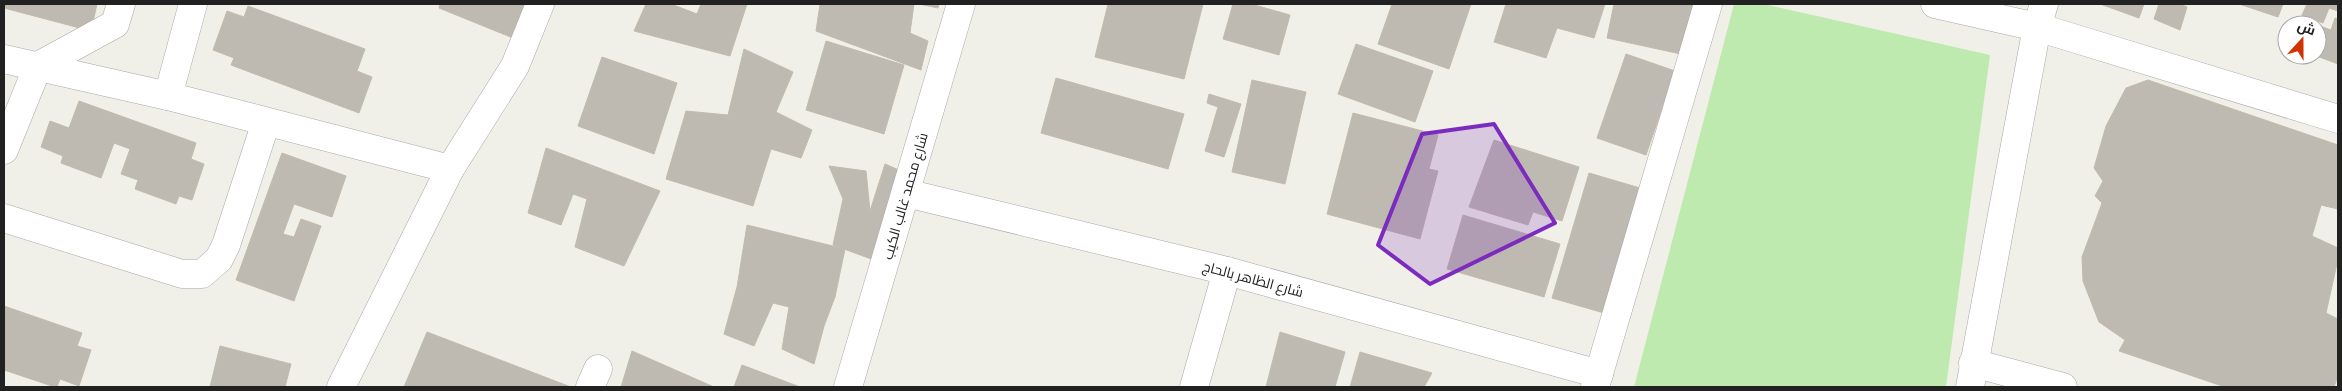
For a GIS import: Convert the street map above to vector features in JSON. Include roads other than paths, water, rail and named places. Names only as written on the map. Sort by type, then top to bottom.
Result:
[{"type":"street","points":[[4,149],[38,66],[115,24],[120,4]]},
{"type":"street","points":[[168,96],[192,4]]},
{"type":"street","points":[[341,387],[450,169],[515,66],[540,4]]},
{"type":"street","name":"شارع محمد غالب الكيب","points":[[848,387],[961,4]]},
{"type":"street","points":[[1597,380],[1708,4]]},
{"type":"street","points":[[1935,4],[2041,16],[2338,119]]},
{"type":"street","points":[[2041,16],[1971,375],[2063,387]]},
{"type":"street","points":[[4,59],[168,96],[450,169]]},
{"type":"street","points":[[4,218],[182,274],[202,274],[219,259],[226,245],[266,122]]},
{"type":"street","name":"شارع الظاهر بالحاج","points":[[906,193],[1227,271],[1597,380]]},
{"type":"street","points":[[1194,387],[1227,271]]}]
